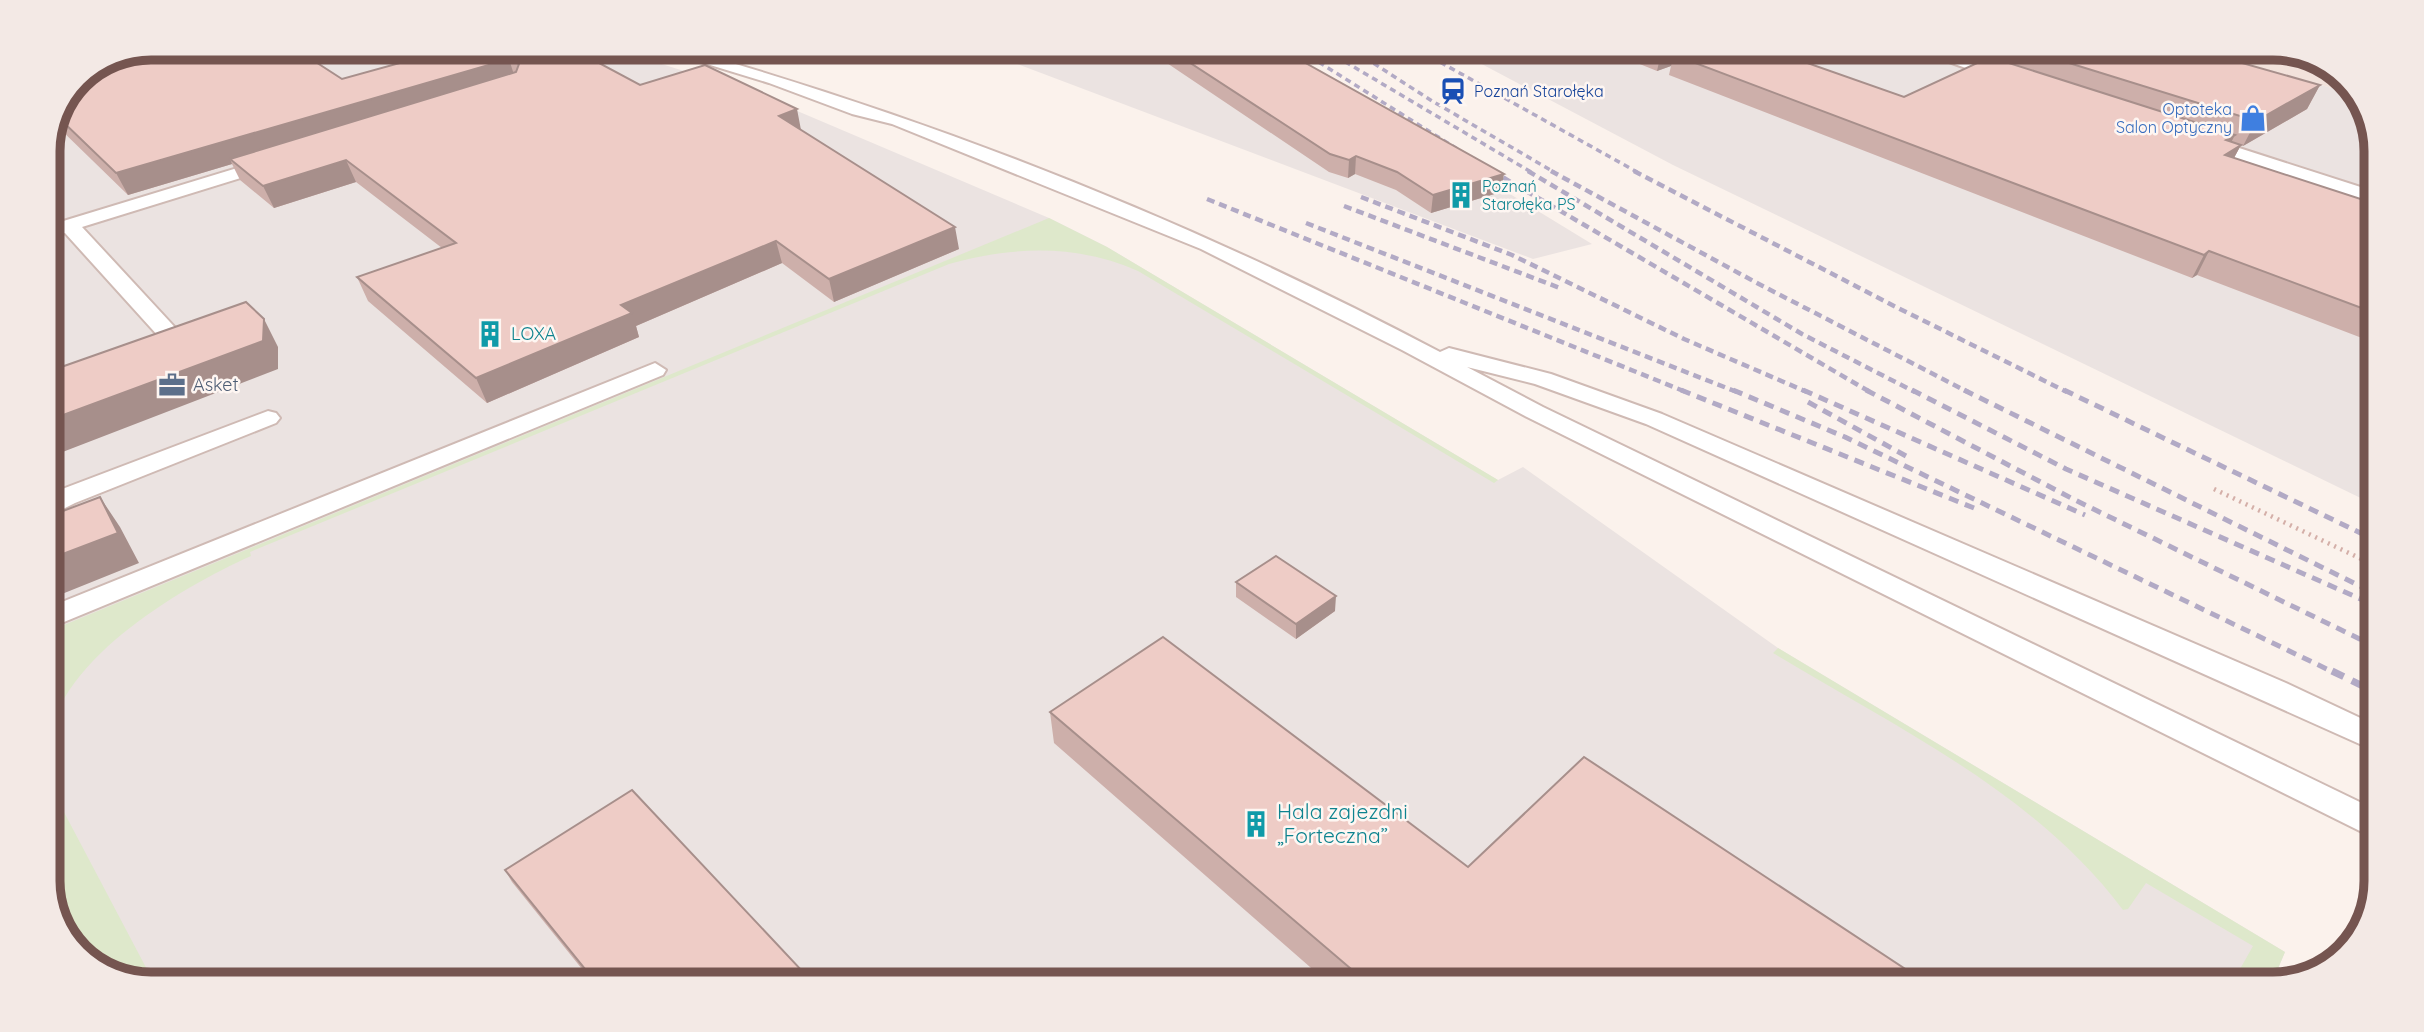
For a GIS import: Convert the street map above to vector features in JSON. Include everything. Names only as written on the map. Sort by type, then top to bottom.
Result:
[{"type":"lane","points":[[705,60],[775,80],[858,110],[898,120],[1209,245],[1410,345],[1535,412],[2364,819]]},
{"type":"lane","points":[[1954,60],[2026,83]]},
{"type":"lane","points":[[2194,139],[2364,194]]},
{"type":"lane","points":[[60,228],[289,157]]},
{"type":"lane","points":[[69,225],[174,340],[139,352]]},
{"type":"lane","points":[[1410,345],[1543,379],[1654,419],[2275,691],[2364,734]]},
{"type":"lane","points":[[60,615],[655,370]]},
{"type":"lane","points":[[60,501],[268,418]]},
{"type":"path","points":[[2214,489],[2364,560]]},
{"type":"shaded area","points":[[139,60],[649,60],[757,94],[1049,218],[1107,247],[1498,480],[1523,467],[1778,648],[2285,952],[2277,972],[151,972],[133,971],[113,964],[60,857],[60,145],[69,110],[78,95],[105,72],[121,64]]},
{"type":"shaded area","points":[[1006,60],[1291,60],[1592,244],[1533,259]]},
{"type":"shaded area","points":[[1474,60],[2233,60],[2342,91],[2360,121],[2364,145],[2364,500],[1673,165]]},
{"type":"shaded area","points":[[2233,60],[2291,61],[2319,72],[2342,91]]},
{"type":"green space","points":[[1049,218],[1107,247],[1498,480],[1494,483],[1138,271],[1092,256],[1068,252],[1021,251],[949,264],[250,552],[251,556],[187,589],[118,637],[89,666],[65,697],[60,709],[60,627]]},
{"type":"green space","points":[[1778,648],[2285,952],[2277,972],[2238,972],[2253,946],[2146,883],[2128,909],[2123,910],[2088,868],[2006,797],[1915,736],[1773,653]]},
{"type":"green space","points":[[60,805],[148,972],[116,966],[95,954],[69,922],[64,911],[60,887]]},
{"type":"building","points":[[139,60],[313,60],[342,79],[411,60],[506,60],[116,173],[64,123],[78,95],[91,82],[121,64]]},
{"type":"building","points":[[511,60],[593,60],[640,85],[705,65],[797,109],[779,116],[955,227],[829,279],[776,241],[621,305],[632,313],[476,378],[357,277],[456,243],[346,160],[263,186],[230,159],[516,72],[519,64]]},
{"type":"building","points":[[1186,60],[1300,60],[1504,174],[1433,195],[1397,172],[1356,156],[1349,160],[1330,154]]},
{"type":"building","points":[[1687,60],[1799,60],[1904,97],[1984,60],[1999,60],[2235,135],[2226,140],[2241,145],[2225,155],[2364,200],[2364,309],[2209,251],[2204,255]]},
{"type":"building","points":[[2059,60],[2232,60],[2320,85],[2256,121]]},
{"type":"building","points":[[246,302],[264,319],[263,341],[60,416],[60,367]]},
{"type":"building","points":[[100,497],[118,533],[60,555],[60,512]]},
{"type":"building","points":[[1276,556],[1336,596],[1296,624],[1236,582]]},
{"type":"building","name":"Hala zajezdni „Forteczna”","points":[[1163,637],[1468,867],[1584,757],[1910,972],[1355,972],[1050,712]]},
{"type":"building","points":[[632,790],[803,972],[587,972],[505,870]]},
{"type":"railway","points":[[1315,60],[1459,150]]},
{"type":"railway","points":[[1342,60],[1531,172]]},
{"type":"railway","points":[[1368,60],[1432,101],[1554,172]]},
{"type":"railway","points":[[1436,60],[1637,172]]},
{"type":"railway","points":[[1488,168],[1495,172]]},
{"type":"railway","points":[[1492,171],[1870,392]]},
{"type":"railway","points":[[1528,171],[1802,334],[1915,392]]},
{"type":"railway","points":[[1551,171],[1757,283],[1967,392]]},
{"type":"railway","points":[[1634,171],[2067,392]]},
{"type":"railway","points":[[1361,197],[1512,255],[1684,339],[1807,392]]},
{"type":"railway","points":[[1207,199],[1686,392]]},
{"type":"railway","points":[[1344,206],[1560,288]]},
{"type":"railway","points":[[1306,223],[1737,392]]},
{"type":"railway","points":[[1681,390],[1974,508]]},
{"type":"railway","points":[[1733,390],[1845,437],[2335,673]]},
{"type":"railway","points":[[1803,390],[2085,515]]},
{"type":"railway","points":[[1866,390],[2075,500],[2364,641]]},
{"type":"railway","points":[[1912,390],[2066,469],[2364,600]]},
{"type":"railway","points":[[2064,390],[2364,535]]},
{"type":"railway","points":[[1967,392],[2364,588]]},
{"type":"railway","points":[[1808,402],[1906,456]]},
{"type":"railway","points":[[2332,671],[2364,687]]},
{"type":"place","name":"Poznań Starołęka","points":[[1453,91]]},
{"type":"place","name":"Optoteka Salon Optyczny","points":[[2253,118]]},
{"type":"place","name":"Poznań Starołęka PS","points":[[1461,195]]},
{"type":"place","name":"LOXA","points":[[490,334]]},
{"type":"place","name":"Asket","points":[[172,385]]},
{"type":"place","name":"Hala zajezdni „Forteczna”","points":[[1256,824]]}]
